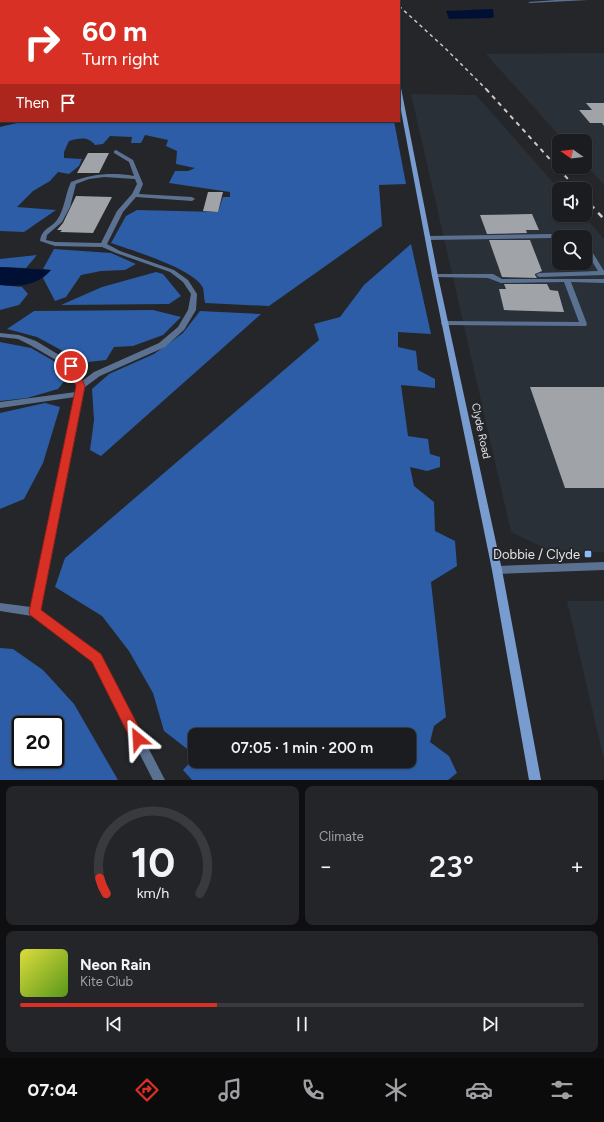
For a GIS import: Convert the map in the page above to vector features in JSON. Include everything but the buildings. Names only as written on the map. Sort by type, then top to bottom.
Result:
[{"type":"main road","name":"Clyde Road","points":[[400,93],[435,276],[497,570],[535,780]]},
{"type":"street","points":[[530,2],[586,0]]},
{"type":"street","points":[[103,245],[120,211],[135,196],[140,184],[131,161],[116,152]]},
{"type":"street","points":[[0,405],[80,390],[97,374],[162,345],[181,328],[192,310],[194,294],[186,282],[172,272],[103,245],[55,244],[43,241],[44,234],[59,222],[62,217],[67,207],[73,183],[86,177],[108,175],[137,178]]},
{"type":"street","points":[[135,196],[192,199]]},
{"type":"street","points":[[428,238],[552,236]]},
{"type":"street","points":[[435,276],[602,274],[592,256]]},
{"type":"street","points":[[489,276],[501,281],[604,281]]},
{"type":"street","points":[[446,323],[583,324],[567,280]]},
{"type":"street","points":[[0,335],[19,337],[33,343],[71,366],[80,390],[35,612]]},
{"type":"street","points":[[497,570],[604,566]]},
{"type":"street","points":[[0,607],[35,612],[96,658],[159,780]]},
{"type":"shaded area","points":[[493,9],[494,17],[491,18],[449,19],[446,11]]},
{"type":"shaded area","points":[[604,53],[604,185],[592,172],[592,134],[558,134],[486,54]]},
{"type":"shaded area","points":[[411,94],[476,95],[553,182],[552,222],[589,222],[604,239],[604,552],[557,554],[511,532]]},
{"type":"shaded area","points":[[21,122],[394,122],[406,184],[379,185],[382,226],[269,306],[205,303],[203,288],[198,281],[188,274],[162,261],[111,243],[126,216],[137,210],[218,212],[223,197],[230,197],[230,192],[169,183],[175,171],[188,171],[195,168],[176,164],[177,151],[166,146],[168,140],[145,135],[141,143],[131,143],[132,137],[110,136],[103,144],[95,145],[89,140],[83,138],[76,139],[69,141],[64,152],[64,158],[82,159],[79,166],[69,174],[58,172],[50,181],[33,191],[17,207],[56,210],[24,232],[0,231],[0,127]]},
{"type":"shaded area","points":[[411,244],[431,334],[398,332],[398,347],[416,351],[418,370],[435,379],[435,388],[401,385],[408,436],[428,439],[430,454],[440,457],[440,467],[427,471],[410,467],[414,486],[434,502],[435,531],[455,541],[457,566],[431,582],[446,717],[434,726],[430,742],[449,756],[457,773],[448,780],[192,780],[183,770],[188,765],[188,768],[416,768],[416,728],[188,728],[188,750],[164,731],[153,693],[129,651],[102,616],[55,587],[65,558],[319,340],[314,324],[340,317],[364,285]]},
{"type":"shaded area","points":[[54,249],[111,253],[136,264],[125,270],[101,271],[81,275],[66,297],[55,301],[43,278],[51,270],[43,269]]},
{"type":"shaded area","points":[[37,255],[26,268],[0,267],[0,259]]},
{"type":"shaded area","points":[[0,267],[51,270],[34,282],[8,286],[0,285]]},
{"type":"shaded area","points":[[156,272],[163,274],[181,296],[169,304],[61,305],[102,287]]},
{"type":"shaded area","points":[[0,285],[22,287],[28,294],[19,305],[0,310]]},
{"type":"shaded area","points":[[153,310],[181,317],[163,335],[133,346],[114,347],[106,360],[79,363],[61,350],[37,337],[7,329],[34,311]]},
{"type":"shaded area","points":[[200,311],[261,314],[101,456],[90,450],[94,420],[92,389],[109,374],[154,354],[183,333]]},
{"type":"shaded area","points":[[0,342],[31,348],[59,364],[66,379],[58,389],[27,398],[0,401]]},
{"type":"shaded area","points":[[45,403],[60,407],[43,463],[24,499],[0,509],[0,413]]},
{"type":"shaded area","points":[[567,601],[604,601],[604,760]]},
{"type":"shaded area","points":[[0,648],[13,649],[43,670],[74,704],[118,780],[0,780]]},
{"type":"railway","points":[[400,7],[446,49],[486,89]]},
{"type":"railway","points":[[486,89],[571,182]]},
{"type":"railway","points":[[592,206],[604,219]]},
{"type":"place","name":"Dobbie / Clyde","points":[[588,554]]},
{"type":"route","points":[[71,366],[81,386],[35,612],[96,658],[138,739]]}]
